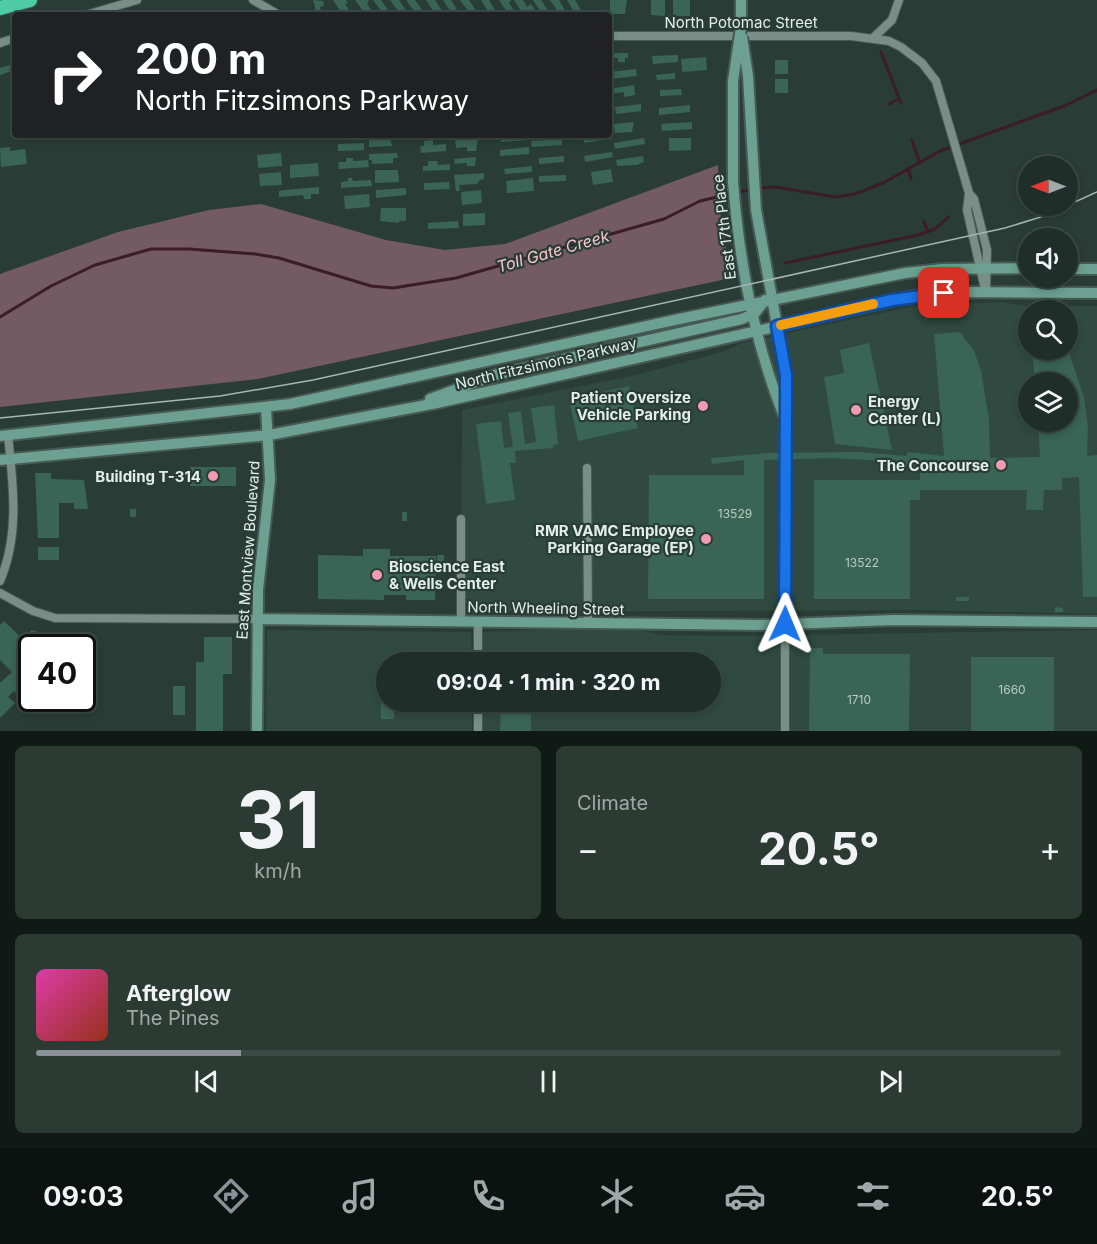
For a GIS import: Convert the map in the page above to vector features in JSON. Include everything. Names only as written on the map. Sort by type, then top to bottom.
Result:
[{"type":"highway","points":[[0,8],[30,0]]},
{"type":"main road","name":"East 17th Place","points":[[741,0],[741,27],[734,81],[731,165],[741,256],[756,331],[784,417]]},
{"type":"main road","name":"East 17th Place","points":[[741,27],[748,76],[753,180],[769,287],[768,301],[777,326],[786,375],[784,417],[785,624]]},
{"type":"main road","name":"North Fitzsimons Parkway","points":[[4,435],[266,408],[752,309],[768,301],[905,273],[1018,268]]},
{"type":"main road","points":[[1078,268],[1097,269]]},
{"type":"main road","name":"North Fitzsimons Parkway","points":[[5,460],[269,435],[402,410],[913,296],[986,292],[1097,293]]},
{"type":"main road","points":[[402,410],[491,376],[742,319],[752,309]]},
{"type":"main road","name":"East Montview Boulevard","points":[[257,731],[257,619],[269,491],[269,435],[266,408]]},
{"type":"main road","name":"North Wheeling Street","points":[[257,619],[461,621],[478,624],[785,624],[894,620],[1097,622]]},
{"type":"street","points":[[96,12],[137,0]]},
{"type":"street","points":[[253,0],[274,12]]},
{"type":"street","points":[[873,38],[892,20],[899,0]]},
{"type":"street","name":"North Potomac Street","points":[[612,36],[851,36],[894,43],[912,54],[936,81],[942,96],[969,193],[974,199],[987,250],[983,268],[986,292]]},
{"type":"street","points":[[0,581],[9,556],[13,532],[4,435]]},
{"type":"street","points":[[587,468],[588,624]]},
{"type":"street","points":[[461,519],[461,621]]},
{"type":"street","name":"North Wheeling Street","points":[[0,593],[33,611],[55,618],[257,619]]},
{"type":"street","points":[[478,624],[478,652]]},
{"type":"street","name":"East 17th Place","points":[[785,624],[785,731]]},
{"type":"street","points":[[478,712],[478,731]]},
{"type":"shaded area","points":[[718,165],[720,211],[731,278],[258,379],[0,407],[0,274],[118,232],[209,210],[261,204],[386,240],[445,250],[505,244]]},
{"type":"shaded area","points":[[1000,302],[1018,304],[1018,360],[1078,360],[1078,306],[1097,306],[1097,614],[925,610],[480,612],[476,615],[461,615],[462,410],[636,375],[722,352],[742,343],[917,306]]},
{"type":"shaded area","points":[[622,627],[663,635],[734,636],[1097,630],[1097,731],[482,731],[482,712],[721,712],[721,652],[482,652],[481,632]]},
{"type":"shaded area","points":[[267,630],[471,632],[472,652],[376,652],[376,712],[472,712],[472,731],[266,731]]},
{"type":"building","points":[[313,0],[323,1],[324,6],[320,7],[321,12],[316,12]]},
{"type":"building","points":[[333,0],[346,0],[348,3],[345,4],[350,12],[341,12]]},
{"type":"building","points":[[355,0],[369,0],[367,4],[373,12],[364,12]]},
{"type":"building","points":[[373,0],[381,0],[389,11],[382,12]]},
{"type":"building","points":[[390,0],[399,0],[407,12],[399,12]]},
{"type":"building","points":[[406,0],[415,0],[424,12],[415,12]]},
{"type":"building","points":[[426,0],[435,0],[443,12],[434,12]]},
{"type":"building","points":[[443,0],[451,0],[457,9],[451,12]]},
{"type":"building","points":[[460,0],[469,0],[477,12],[469,12]]},
{"type":"building","points":[[481,0],[489,0],[496,12],[488,12]]},
{"type":"building","points":[[499,0],[511,0],[509,3],[515,12],[507,12]]},
{"type":"building","points":[[514,0],[523,0],[527,7],[531,4],[536,12],[531,12],[529,9],[530,12],[522,12]]},
{"type":"building","points":[[533,0],[541,0],[549,12],[541,12]]},
{"type":"building","points":[[550,0],[559,0],[566,12],[558,12]]},
{"type":"building","points":[[567,0],[575,0],[582,12],[574,12]]},
{"type":"building","points":[[610,0],[627,0],[625,14],[610,12]]},
{"type":"building","points":[[651,0],[665,0],[665,16],[651,15]]},
{"type":"building","points":[[673,0],[690,0],[690,16],[673,16]]},
{"type":"building","points":[[612,53],[628,53],[625,62],[618,62],[618,58],[612,58]]},
{"type":"building","points":[[678,55],[678,62],[653,64],[652,56]]},
{"type":"building","points":[[706,57],[707,70],[682,72],[681,59]]},
{"type":"building","points":[[775,60],[788,60],[788,74],[775,74]]},
{"type":"building","points":[[12,64],[12,71],[0,75],[0,68]]},
{"type":"building","points":[[636,69],[637,76],[612,79],[612,72]]},
{"type":"building","points":[[675,73],[675,79],[657,80],[656,75]]},
{"type":"building","points":[[775,79],[788,79],[788,93],[775,93]]},
{"type":"building","points":[[634,85],[635,95],[624,97],[624,92],[612,94],[612,89]]},
{"type":"building","points":[[681,89],[682,95],[660,96],[660,90]]},
{"type":"building","points":[[641,104],[641,111],[616,114],[615,107]]},
{"type":"building","points":[[690,105],[690,112],[659,115],[659,108]]},
{"type":"building","points":[[634,122],[632,132],[615,133],[613,124]]},
{"type":"building","points":[[692,122],[692,129],[662,131],[661,124]]},
{"type":"building","points":[[369,138],[390,138],[392,146],[369,147]]},
{"type":"building","points":[[478,138],[476,151],[467,151],[467,147],[456,148],[455,139]]},
{"type":"building","points":[[501,138],[529,138],[528,140],[501,142]]},
{"type":"building","points":[[583,138],[612,139],[584,143]]},
{"type":"building","points":[[644,138],[645,144],[615,149],[614,143]]},
{"type":"building","points":[[669,138],[691,138],[691,150],[669,151]]},
{"type":"building","points":[[562,139],[562,145],[532,147],[531,141]]},
{"type":"building","points":[[433,140],[433,145],[446,144],[446,151],[421,153],[420,146],[424,146],[424,141]]},
{"type":"building","points":[[364,143],[364,150],[338,151],[338,144]]},
{"type":"building","points":[[10,147],[10,151],[25,149],[27,164],[1,167],[0,148]]},
{"type":"building","points":[[529,147],[529,154],[500,156],[500,150]]},
{"type":"building","points":[[612,152],[613,157],[585,162],[584,156]]},
{"type":"building","points":[[281,153],[282,166],[258,168],[257,155]]},
{"type":"building","points":[[397,153],[398,158],[393,158],[393,163],[372,164],[372,160],[369,160],[369,154]]},
{"type":"building","points":[[564,156],[564,162],[539,164],[539,158]]},
{"type":"building","points":[[643,156],[644,162],[637,165],[617,166],[616,160]]},
{"type":"building","points":[[476,157],[475,166],[467,166],[467,163],[455,164],[454,159]]},
{"type":"building","points":[[346,158],[353,158],[353,161],[368,160],[369,167],[339,169],[338,162],[346,162]]},
{"type":"building","points":[[428,161],[437,161],[438,165],[450,164],[450,170],[423,171],[423,166],[428,166]]},
{"type":"building","points":[[318,163],[319,176],[290,178],[290,165]]},
{"type":"building","points":[[532,166],[532,172],[505,174],[504,169]]},
{"type":"building","points":[[611,169],[613,182],[593,185],[591,172]]},
{"type":"building","points":[[375,170],[398,170],[399,182],[375,183]]},
{"type":"building","points":[[281,172],[282,185],[260,186],[259,174]]},
{"type":"building","points":[[484,173],[484,179],[477,184],[459,185],[460,191],[456,191],[454,175]]},
{"type":"building","points":[[566,175],[566,181],[539,182],[539,176]]},
{"type":"building","points":[[348,178],[352,178],[353,181],[371,180],[372,186],[341,188],[341,182],[348,181]]},
{"type":"building","points":[[533,178],[534,191],[507,193],[506,181]]},
{"type":"building","points":[[449,182],[450,189],[424,190],[424,183]]},
{"type":"building","points":[[319,187],[319,194],[311,194],[311,199],[304,199],[303,195],[279,197],[279,191]]},
{"type":"building","points":[[406,188],[406,195],[376,198],[376,190]]},
{"type":"building","points":[[481,190],[482,203],[462,205],[461,192]]},
{"type":"building","points":[[369,194],[370,207],[345,209],[344,196]]},
{"type":"building","points":[[381,208],[406,208],[406,221],[399,221],[399,223],[380,221]]},
{"type":"building","points":[[485,213],[485,225],[463,226],[463,214]]},
{"type":"building","points":[[458,221],[459,228],[428,229],[428,223]]},
{"type":"building","points":[[960,332],[974,351],[981,370],[989,420],[990,458],[1040,457],[1039,432],[1078,432],[1078,379],[1084,397],[1088,428],[1087,456],[1097,455],[1097,597],[1083,597],[1079,477],[1062,478],[1062,490],[1044,490],[1043,510],[1026,510],[1027,490],[920,490],[920,500],[910,500],[910,599],[814,599],[814,480],[920,480],[920,471],[905,467],[905,462],[833,458],[764,460],[764,599],[648,599],[649,475],[744,475],[744,460],[712,464],[711,458],[769,453],[859,452],[907,456],[907,452],[944,456],[934,334]]},
{"type":"building","name":"Energy Center (L)","points":[[869,343],[892,450],[835,444],[824,377],[844,373],[840,350]]},
{"type":"building","points":[[1033,360],[1071,360],[1075,372],[1034,372]]},
{"type":"building","points":[[629,386],[638,428],[578,441],[569,399]]},
{"type":"building","points":[[554,405],[558,444],[553,445],[553,448],[515,451],[516,463],[510,463],[515,500],[486,504],[476,424],[501,421],[504,448],[513,447],[508,413],[521,411],[525,444],[536,442],[531,408]]},
{"type":"building","name":"Building T-314","points":[[190,467],[236,467],[236,486],[190,486]]},
{"type":"building","points":[[35,473],[51,473],[51,479],[84,480],[88,509],[74,509],[74,503],[59,503],[59,538],[38,538]]},
{"type":"building","points":[[130,509],[136,509],[136,517],[130,517]]},
{"type":"building","points":[[402,512],[407,512],[407,521],[402,521]]},
{"type":"building","points":[[38,547],[59,547],[59,560],[38,560]]},
{"type":"building","name":"Bioscience East & Wells Center","points":[[363,549],[390,549],[390,556],[436,556],[435,600],[406,600],[406,595],[384,595],[384,600],[318,599],[318,555],[363,556]]},
{"type":"building","points":[[437,555],[444,555],[444,564],[437,564]]},
{"type":"building","points":[[956,597],[969,597],[969,601],[956,601]]},
{"type":"building","points":[[1055,607],[1063,608],[1063,612],[1055,612]]},
{"type":"building","points":[[4,621],[18,634],[18,695],[14,691],[8,697],[15,703],[0,718],[0,683],[12,672],[0,660],[0,625]]},
{"type":"building","points":[[31,630],[44,634],[30,634]]},
{"type":"building","points":[[204,637],[232,637],[232,674],[223,674],[223,731],[196,731],[196,662],[204,662]]},
{"type":"building","points":[[810,648],[823,648],[823,654],[910,654],[909,731],[809,731]]},
{"type":"building","points":[[501,651],[636,652],[501,652]]},
{"type":"building","points":[[971,657],[1054,657],[1054,731],[971,731]]},
{"type":"building","points":[[173,686],[185,686],[185,715],[173,715]]},
{"type":"building","points":[[381,712],[394,712],[394,719],[381,719]]},
{"type":"building","points":[[501,712],[531,712],[531,731],[500,731]]},
{"type":"waterway","points":[[881,52],[901,103]]},
{"type":"waterway","name":"Toll Gate Creek","points":[[0,317],[51,286],[95,265],[151,249],[189,249],[279,258],[371,286],[393,288],[456,278],[664,219],[700,201],[756,188],[776,187],[835,197],[855,194],[885,182],[940,151],[1064,106],[1097,90]]},
{"type":"waterway","points":[[889,104],[898,99]]},
{"type":"waterway","points":[[912,140],[919,161]]},
{"type":"waterway","points":[[908,168],[911,179]]},
{"type":"waterway","points":[[785,263],[918,235],[935,229],[948,217]]},
{"type":"waterway","points":[[924,221],[928,232]]},
{"type":"tram line","points":[[0,418],[220,396],[313,380],[1005,228],[1044,216],[1097,192]]},
{"type":"slow traffic","points":[[781,325],[873,304]]},
{"type":"place","name":"Patient Oversize Vehicle Parking","points":[[703,406]]},
{"type":"place","name":"Energy Center (L)","points":[[856,410]]},
{"type":"place","name":"The Concourse","points":[[1001,465]]},
{"type":"place","name":"Building T-314","points":[[213,476]]},
{"type":"place","name":"RMR VAMC Employee Parking Garage (EP)","points":[[706,539]]},
{"type":"place","name":"Bioscience East & Wells Center","points":[[377,575]]},
{"type":"route","points":[[785,624],[786,447],[784,417],[786,375],[777,326],[892,300],[944,293]]}]
